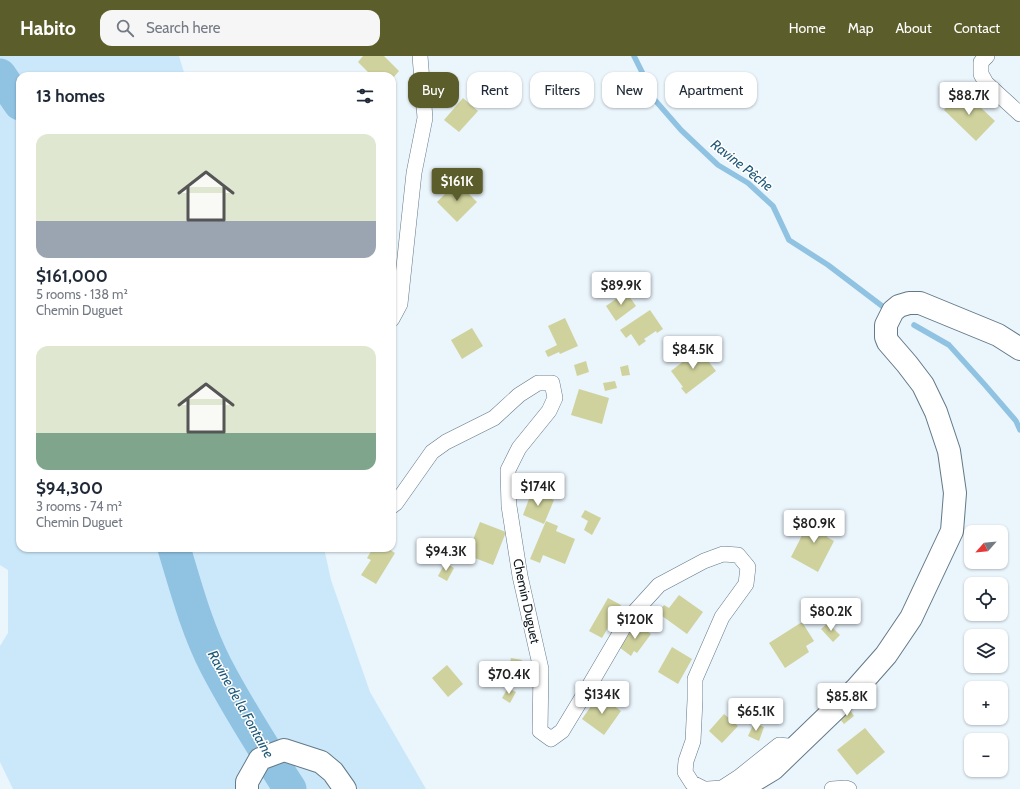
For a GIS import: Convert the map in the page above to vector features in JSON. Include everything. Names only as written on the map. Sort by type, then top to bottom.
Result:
[{"type":"main road","points":[[740,789],[773,769],[856,689],[886,655],[912,618],[952,531],[955,493],[949,451],[936,412],[923,385],[888,342],[885,333],[891,315],[899,306],[910,303],[920,303],[998,335],[1020,349]]},
{"type":"main road","points":[[247,786],[260,759],[284,750],[321,762],[333,772],[345,789]]},
{"type":"street","points":[[396,312],[400,304],[414,173],[425,118],[420,56]]},
{"type":"street","points":[[984,59],[981,74],[986,83],[1020,114]]},
{"type":"street","name":"Chemin Duguet","points":[[396,503],[432,452],[446,442],[494,418],[519,395],[538,383],[552,383],[555,398],[549,411],[519,448],[508,470],[509,506],[520,576],[541,669],[540,731],[551,739],[562,731],[629,618],[659,585],[704,561],[723,554],[738,555],[748,567],[746,584],[722,617],[695,679],[693,741],[686,761],[685,772],[692,783],[704,789]]},
{"type":"street","points":[[708,789],[722,788],[739,777],[778,745],[796,747]]},
{"type":"street","points":[[832,789],[849,789]]},
{"type":"shaded area","points":[[0,56],[179,56],[184,72],[16,72],[16,552],[325,552],[331,580],[370,692],[426,789],[13,789],[0,762],[0,646],[8,633],[8,570],[0,565]]},
{"type":"building","points":[[363,56],[384,56],[399,71],[396,74],[396,72],[368,72],[358,62]]},
{"type":"building","points":[[962,90],[995,121],[976,141],[944,110]]},
{"type":"building","points":[[463,98],[467,101],[467,108],[475,108],[478,111],[459,132],[444,120],[454,108],[459,108],[459,103]]},
{"type":"building","points":[[457,182],[477,202],[457,222],[437,202]]},
{"type":"building","points":[[626,292],[636,306],[616,321],[606,306]]},
{"type":"building","points":[[650,310],[663,329],[657,333],[656,331],[644,339],[646,341],[639,346],[631,334],[626,338],[620,330]]},
{"type":"building","points":[[565,318],[578,346],[560,354],[559,352],[548,357],[545,351],[557,345],[548,326]]},
{"type":"building","points":[[472,328],[483,346],[462,359],[451,340]]},
{"type":"building","points":[[695,344],[716,371],[686,394],[681,388],[683,387],[671,371],[689,357],[685,352]]},
{"type":"building","points":[[586,361],[589,372],[577,376],[574,365]]},
{"type":"building","points":[[628,365],[630,375],[622,376],[620,367]]},
{"type":"building","points":[[615,381],[617,388],[605,391],[603,383]]},
{"type":"building","points":[[579,389],[609,398],[602,424],[571,415]]},
{"type":"building","points":[[532,491],[554,500],[544,524],[523,515]]},
{"type":"building","points":[[585,510],[601,518],[592,535],[584,530],[588,521],[581,517]]},
{"type":"building","points":[[813,514],[833,525],[827,537],[834,541],[818,572],[791,557]]},
{"type":"building","points":[[546,521],[558,526],[556,531],[575,539],[565,564],[543,555],[540,563],[530,559]]},
{"type":"building","points":[[480,522],[506,532],[493,565],[467,555]]},
{"type":"building","points":[[371,552],[395,553],[376,584],[361,575],[371,560],[367,558]]},
{"type":"building","points":[[445,563],[454,568],[447,581],[438,576]]},
{"type":"building","points":[[679,595],[703,612],[687,634],[658,613],[664,605],[669,608]]},
{"type":"building","points":[[608,598],[621,605],[602,638],[589,631]]},
{"type":"building","points":[[802,622],[814,641],[806,646],[809,652],[785,668],[769,643]]},
{"type":"building","points":[[828,623],[840,635],[833,642],[821,629]]},
{"type":"building","points":[[637,624],[651,634],[637,653],[634,651],[631,656],[619,647]]},
{"type":"building","points":[[672,647],[692,659],[678,684],[658,672]]},
{"type":"building","points":[[511,658],[522,660],[517,682],[507,680]]},
{"type":"building","points":[[447,665],[463,684],[448,697],[432,678]]},
{"type":"building","points":[[508,688],[516,692],[510,703],[502,698]]},
{"type":"building","points":[[599,695],[621,711],[604,735],[582,719]]},
{"type":"building","points":[[850,710],[854,716],[844,724],[839,718]]},
{"type":"building","points":[[724,714],[738,726],[722,743],[709,731]]},
{"type":"building","points":[[754,723],[764,727],[759,741],[748,736]]},
{"type":"building","points":[[865,728],[885,752],[857,775],[837,750]]},
{"type":"waterway","name":"Ravine Pêche","points":[[634,56],[654,99],[681,130],[718,165],[748,183],[773,206],[789,240],[828,265],[886,309]]},
{"type":"waterway","name":"Ravine de la Fontaine","points":[[0,75],[16,98]]},
{"type":"waterway","name":"Ravine Pêche","points":[[914,325],[949,345],[1016,421],[1020,430]]},
{"type":"waterway","name":"Ravine de la Fontaine","points":[[175,552],[192,608],[209,652],[242,713],[290,789]]}]
